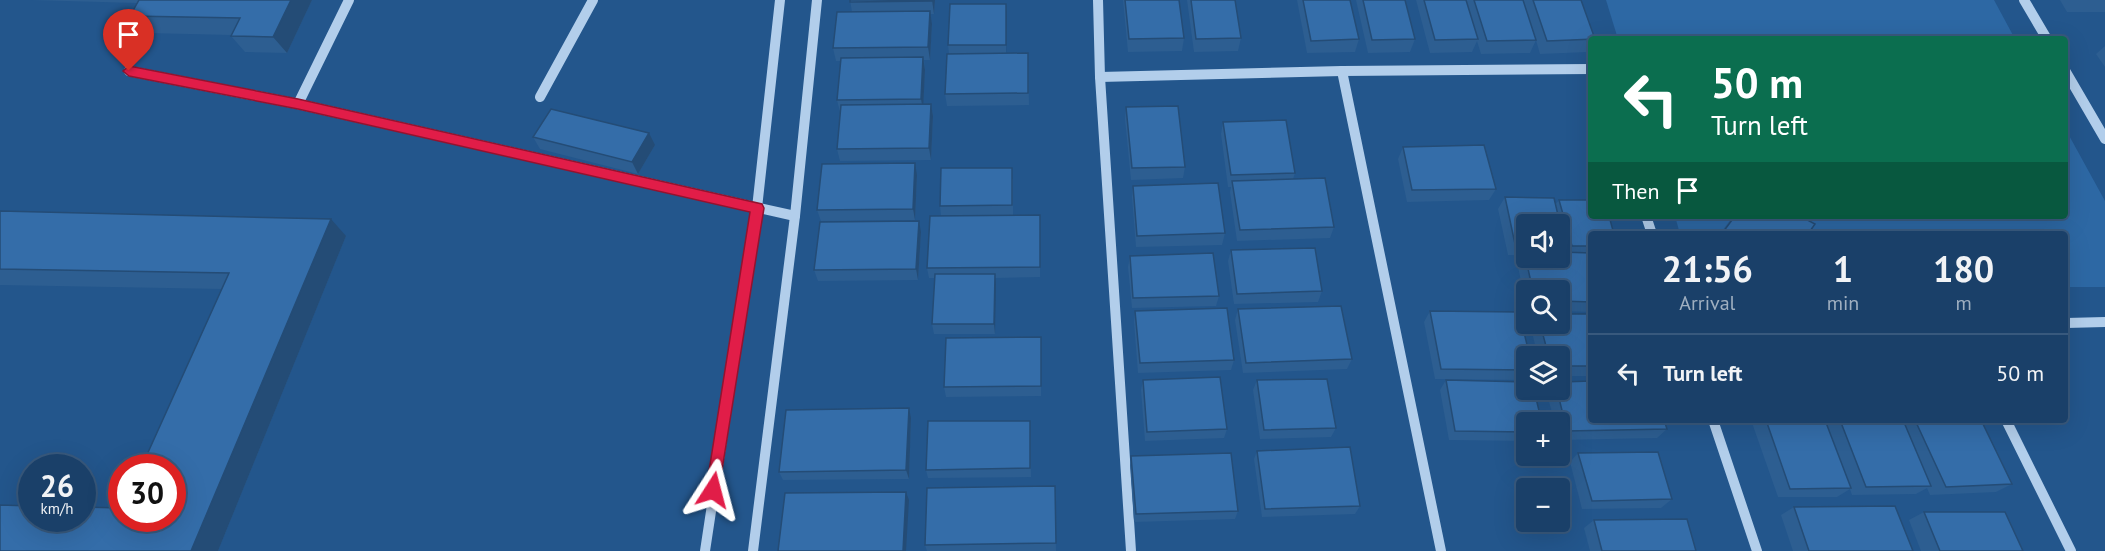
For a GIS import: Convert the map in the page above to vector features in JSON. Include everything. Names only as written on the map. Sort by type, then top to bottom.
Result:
[{"type":"street","points":[[298,104],[349,0]]},
{"type":"street","points":[[540,97],[593,0]]},
{"type":"street","points":[[705,551],[757,208],[780,0]]},
{"type":"street","points":[[753,551],[795,216],[817,0]]},
{"type":"street","points":[[1098,0],[1100,77],[1131,551]]},
{"type":"street","points":[[2024,0],[2045,36]]},
{"type":"street","points":[[1100,77],[1342,71],[1588,69]]},
{"type":"street","points":[[129,71],[298,104],[795,216]]},
{"type":"street","points":[[1342,71],[1441,551]]},
{"type":"street","points":[[2068,75],[2105,139]]},
{"type":"street","points":[[2068,323],[2105,322]]},
{"type":"street","points":[[1714,423],[1757,551]]},
{"type":"street","points":[[2007,423],[2071,551]]},
{"type":"shaded area","points":[[1606,0],[1994,0],[2013,36],[1617,36]]},
{"type":"shaded area","points":[[2068,134],[2105,201],[2105,287],[2068,287],[2068,231],[1679,231],[1676,219],[2068,219]]},
{"type":"building","points":[[139,0],[291,0],[273,37],[231,36],[240,18],[130,16]]},
{"type":"building","points":[[850,0],[932,0],[932,1],[850,2]]},
{"type":"building","points":[[1125,0],[1179,0],[1184,38],[1129,39]]},
{"type":"building","points":[[1191,0],[1235,0],[1241,38],[1196,39]]},
{"type":"building","points":[[1303,0],[1350,0],[1359,39],[1311,41]]},
{"type":"building","points":[[1363,0],[1405,0],[1415,39],[1372,40]]},
{"type":"building","points":[[1424,0],[1466,0],[1478,39],[1435,40]]},
{"type":"building","points":[[1474,0],[1523,0],[1536,40],[1487,41]]},
{"type":"building","points":[[1533,0],[1581,0],[1594,36],[1588,36],[1588,39],[1547,41]]},
{"type":"building","points":[[950,4],[1006,4],[1006,45],[948,45]]},
{"type":"building","points":[[930,11],[928,47],[833,48],[837,12]]},
{"type":"building","points":[[1028,53],[1028,93],[945,94],[947,54]]},
{"type":"building","points":[[923,57],[921,99],[837,100],[841,58]]},
{"type":"building","points":[[931,104],[929,148],[837,149],[841,105]]},
{"type":"building","points":[[1178,106],[1185,167],[1132,168],[1126,107]]},
{"type":"building","points":[[551,109],[649,133],[632,162],[533,137]]},
{"type":"building","points":[[1286,120],[1295,173],[1231,175],[1223,122]]},
{"type":"building","points":[[1484,145],[1496,189],[1412,190],[1403,147]]},
{"type":"building","points":[[915,163],[913,209],[817,210],[822,164]]},
{"type":"building","points":[[941,168],[1012,168],[1012,205],[940,206]]},
{"type":"building","points":[[1325,178],[1334,227],[1240,230],[1232,181]]},
{"type":"building","points":[[1218,183],[1225,233],[1137,236],[1133,186]]},
{"type":"building","points":[[1505,197],[1554,198],[1558,214],[1516,214],[1515,244]]},
{"type":"building","points":[[1559,200],[1588,200],[1588,219],[1610,219],[1613,231],[1588,231],[1588,246],[1572,246],[1570,214],[1563,214]]},
{"type":"building","points":[[0,211],[331,219],[191,551],[0,551],[0,505],[18,506],[18,532],[96,532],[96,507],[108,508],[108,532],[186,532],[186,454],[147,454],[229,273],[0,269]]},
{"type":"building","points":[[1040,215],[1040,267],[927,268],[930,216]]},
{"type":"building","points":[[1733,219],[1806,219],[1815,224],[1810,231],[1724,231]]},
{"type":"building","points":[[919,221],[916,269],[814,270],[820,222]]},
{"type":"building","points":[[1315,248],[1322,291],[1237,294],[1231,250]]},
{"type":"building","points":[[1570,252],[1588,253],[1588,302],[1570,301],[1570,280],[1531,280],[1528,268],[1570,268]]},
{"type":"building","points":[[1213,253],[1219,296],[1133,298],[1130,256]]},
{"type":"building","points":[[935,274],[995,274],[994,324],[932,324]]},
{"type":"building","points":[[1341,306],[1352,359],[1246,363],[1238,309]]},
{"type":"building","points":[[1227,308],[1234,360],[1140,363],[1135,311]]},
{"type":"building","points":[[1430,311],[1516,312],[1516,334],[1524,334],[1527,346],[1516,346],[1516,370],[1441,369]]},
{"type":"building","points":[[1570,314],[1588,314],[1588,366],[1570,366],[1570,346],[1546,346],[1543,334],[1570,334]]},
{"type":"building","points":[[1041,337],[1041,386],[944,387],[946,338]]},
{"type":"building","points":[[1220,377],[1227,429],[1147,432],[1143,380]]},
{"type":"building","points":[[1327,379],[1336,428],[1264,430],[1257,380]]},
{"type":"building","points":[[1446,380],[1516,382],[1516,400],[1536,400],[1539,412],[1516,412],[1516,432],[1455,431]]},
{"type":"building","points":[[1588,381],[1588,423],[1665,423],[1667,429],[1570,431],[1570,412],[1562,412],[1559,400],[1570,400],[1570,382]]},
{"type":"building","points":[[909,408],[906,470],[779,472],[786,410]]},
{"type":"building","points":[[928,421],[1030,421],[1030,468],[926,470]]},
{"type":"building","points":[[1767,423],[1826,423],[1851,488],[1790,489]]},
{"type":"building","points":[[1841,423],[1904,423],[1931,486],[1866,487]]},
{"type":"building","points":[[1916,423],[1982,423],[2012,484],[1946,487]]},
{"type":"building","points":[[1350,447],[1360,506],[1265,509],[1257,451]]},
{"type":"building","points":[[1658,452],[1672,499],[1592,501],[1578,453]]},
{"type":"building","points":[[1231,453],[1238,511],[1136,514],[1131,456]]},
{"type":"building","points":[[1055,486],[1056,543],[925,545],[927,488]]},
{"type":"building","points":[[906,492],[903,551],[778,551],[785,493]]},
{"type":"building","points":[[1895,506],[1913,551],[1809,551],[1794,507]]},
{"type":"building","points":[[1924,512],[2005,512],[2023,551],[1940,551]]},
{"type":"building","points":[[1687,519],[1696,551],[1602,551],[1594,520]]},
{"type":"route","points":[[129,71],[298,104],[757,208],[713,490]]}]
